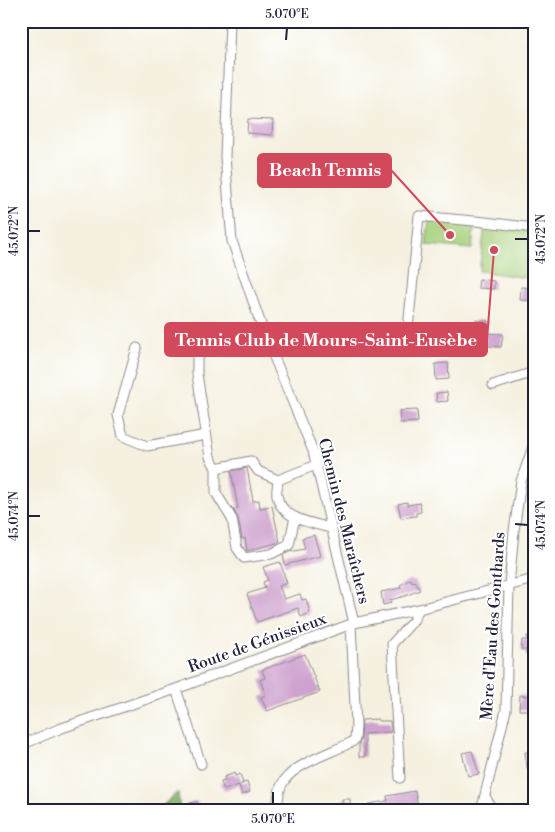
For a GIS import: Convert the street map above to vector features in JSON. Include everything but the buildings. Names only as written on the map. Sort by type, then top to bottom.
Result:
[{"type":"street","name":"Chemin des Maraîchers","points":[[230,21],[225,157],[232,241],[264,333],[313,451],[352,624],[355,738],[352,742],[307,763],[288,775],[280,791],[277,811]]},
{"type":"street","points":[[408,328],[419,216],[534,228]]},
{"type":"street","points":[[211,342],[198,358],[197,374],[210,457],[216,468],[216,493],[232,519],[237,548],[244,558],[270,554],[289,545],[295,517]]},
{"type":"street","points":[[137,348],[118,415],[123,436],[147,446],[206,435]]},
{"type":"street","points":[[493,385],[534,372]]},
{"type":"street","name":"Mère d'Eau des Gonthards","points":[[481,811],[506,710],[509,586],[517,506],[521,481],[534,444]]},
{"type":"street","points":[[216,468],[251,461],[258,471],[278,480],[316,465]]},
{"type":"street","points":[[278,480],[277,496],[284,512],[304,521],[331,528]]},
{"type":"street","name":"Route de Génissieux","points":[[21,746],[59,729],[176,689],[352,624],[419,609],[534,578]]},
{"type":"street","points":[[400,778],[392,644],[414,621],[419,609]]},
{"type":"street","points":[[176,689],[201,764]]},
{"type":"street","points":[[485,796],[493,811]]},
{"type":"green space","points":[[429,220],[475,224],[472,249],[426,245]]},
{"type":"green space","points":[[485,225],[533,232],[527,278],[479,271]]},
{"type":"green space","points":[[178,792],[180,811],[156,811]]},
{"type":"place","name":"Beach Tennis","points":[[450,235]]},
{"type":"place","name":"Tennis Club de Mours-Saint-Eusèbe","points":[[494,250]]}]
